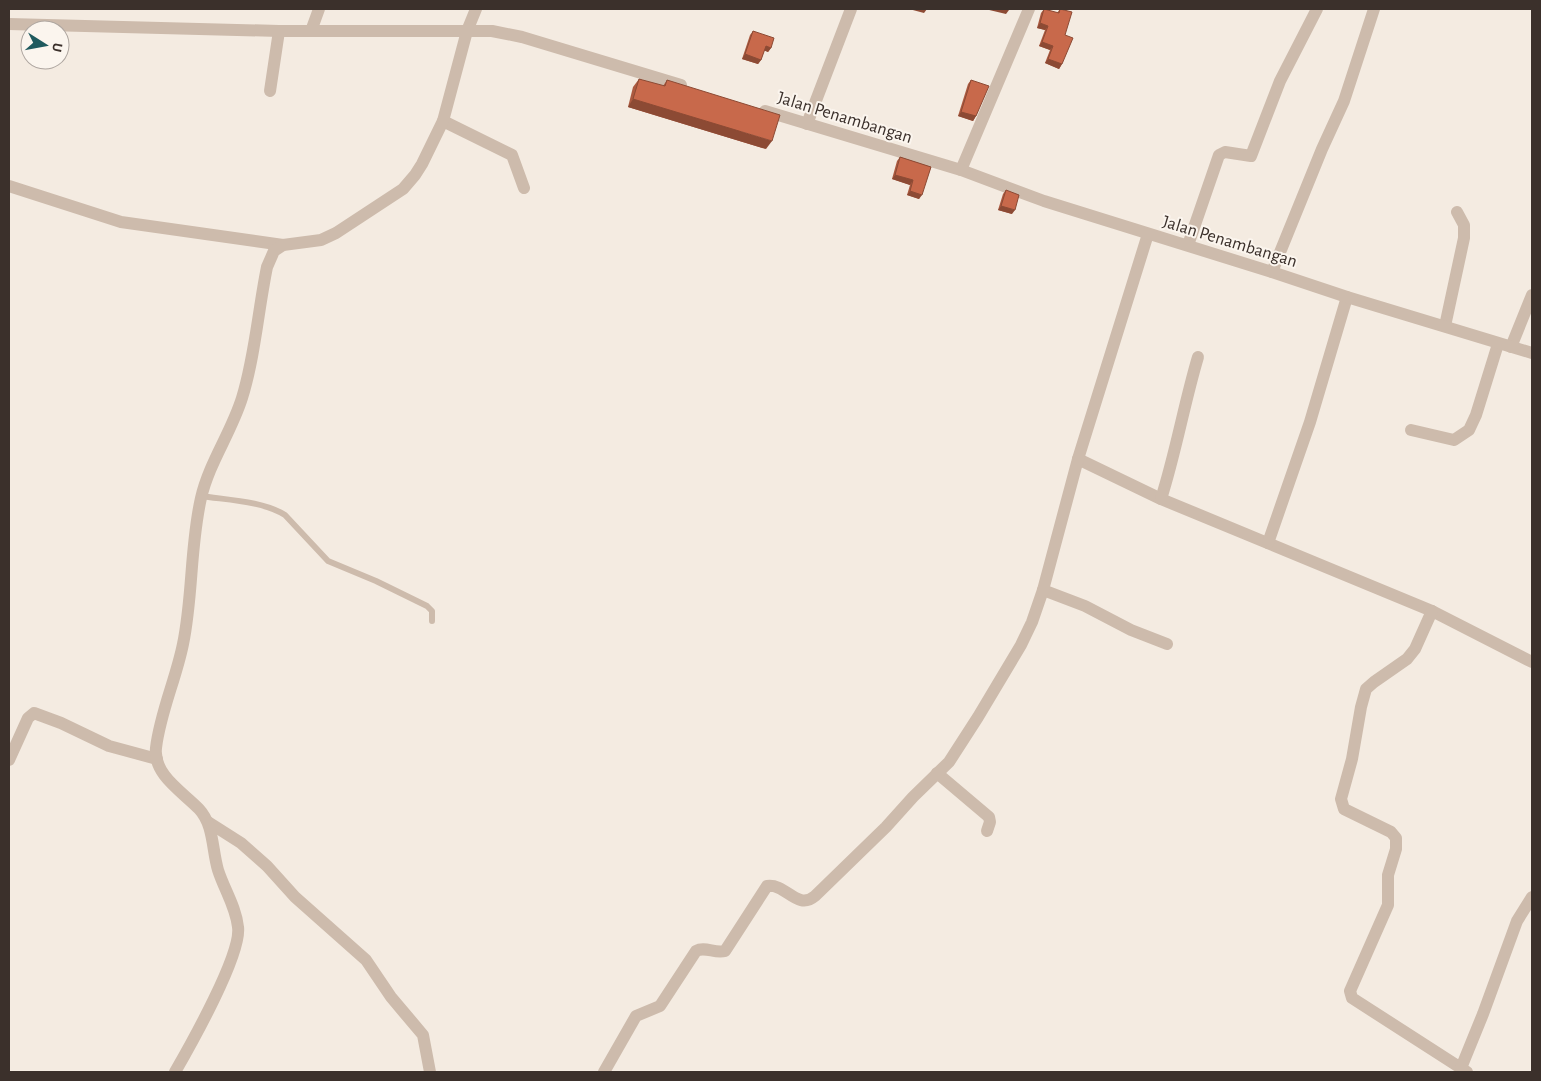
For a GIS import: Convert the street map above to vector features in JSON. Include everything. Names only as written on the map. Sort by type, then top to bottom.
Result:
[{"type":"street","points":[[311,31],[319,9]]},
{"type":"street","points":[[9,186],[121,222],[283,245],[321,240],[336,233],[403,189],[422,164],[443,121],[467,31],[476,9]]},
{"type":"street","points":[[808,124],[851,9]]},
{"type":"street","points":[[961,170],[1029,9]]},
{"type":"street","points":[[1188,245],[1220,155],[1225,152],[1250,156],[1280,81],[1317,9]]},
{"type":"street","points":[[1272,272],[1322,149],[1344,101],[1374,9]]},
{"type":"street","points":[[9,24],[280,31],[492,31],[522,36],[697,90]]},
{"type":"street","points":[[270,92],[280,31]]},
{"type":"street","name":"Jalan Penambangan","points":[[752,107],[961,170],[1044,201],[1188,245],[1347,297],[1532,353]]},
{"type":"street","points":[[443,121],[510,154],[513,157],[524,188]]},
{"type":"street","points":[[1445,326],[1464,238],[1464,225],[1457,212]]},
{"type":"street","points":[[604,1072],[636,1016],[660,1006],[696,952],[702,949],[719,952],[725,951],[765,888],[771,885],[803,902],[810,900],[886,827],[949,762],[1021,645],[1032,622],[1043,590],[1078,459],[1148,234]]},
{"type":"street","points":[[175,1072],[218,990],[238,938],[239,927],[218,869],[208,822],[199,809],[164,775],[155,753],[158,735],[182,647],[188,615],[197,516],[201,496],[213,461],[241,402],[248,377],[267,267],[274,251],[283,245]]},
{"type":"street","points":[[1511,347],[1532,295]]},
{"type":"street","points":[[1268,543],[1310,422],[1347,297]]},
{"type":"street","points":[[1411,430],[1454,440],[1469,430],[1476,416],[1498,344]]},
{"type":"street","points":[[1162,499],[1173,462],[1187,395],[1198,357]]},
{"type":"street","points":[[1078,459],[1162,499],[1432,611],[1532,662]]},
{"type":"street","points":[[1043,590],[1085,606],[1131,630],[1167,644]]},
{"type":"street","points":[[1432,611],[1415,649],[1407,659],[1366,689],[1352,759],[1341,799],[1344,809],[1391,832],[1396,838],[1396,849],[1388,875],[1388,905],[1350,991],[1352,998],[1464,1070],[1517,921],[1532,897]]},
{"type":"street","points":[[9,760],[28,718],[34,713],[61,723],[109,746],[157,759]]},
{"type":"street","points":[[937,773],[989,817],[990,822],[987,831]]},
{"type":"street","points":[[208,822],[241,843],[267,866],[295,897],[366,960],[391,997],[423,1035],[430,1072]]},
{"type":"lane","points":[[201,496],[265,506],[285,515],[328,561],[376,581],[427,606],[432,611],[432,621]]},
{"type":"building","points":[[1044,9],[1059,13],[1060,9],[1072,12],[1065,35],[1073,38],[1062,64],[1048,59],[1053,46],[1042,42],[1048,26],[1040,23]]},
{"type":"building","points":[[753,31],[774,38],[771,48],[766,46],[761,60],[745,54]]},
{"type":"building","points":[[639,79],[665,86],[667,80],[780,115],[772,141],[633,99]]},
{"type":"building","points":[[971,80],[989,86],[976,116],[961,112]]},
{"type":"building","points":[[900,157],[931,167],[922,195],[910,191],[913,180],[895,175]]},
{"type":"building","points":[[1006,190],[1019,195],[1015,210],[1001,206]]}]
